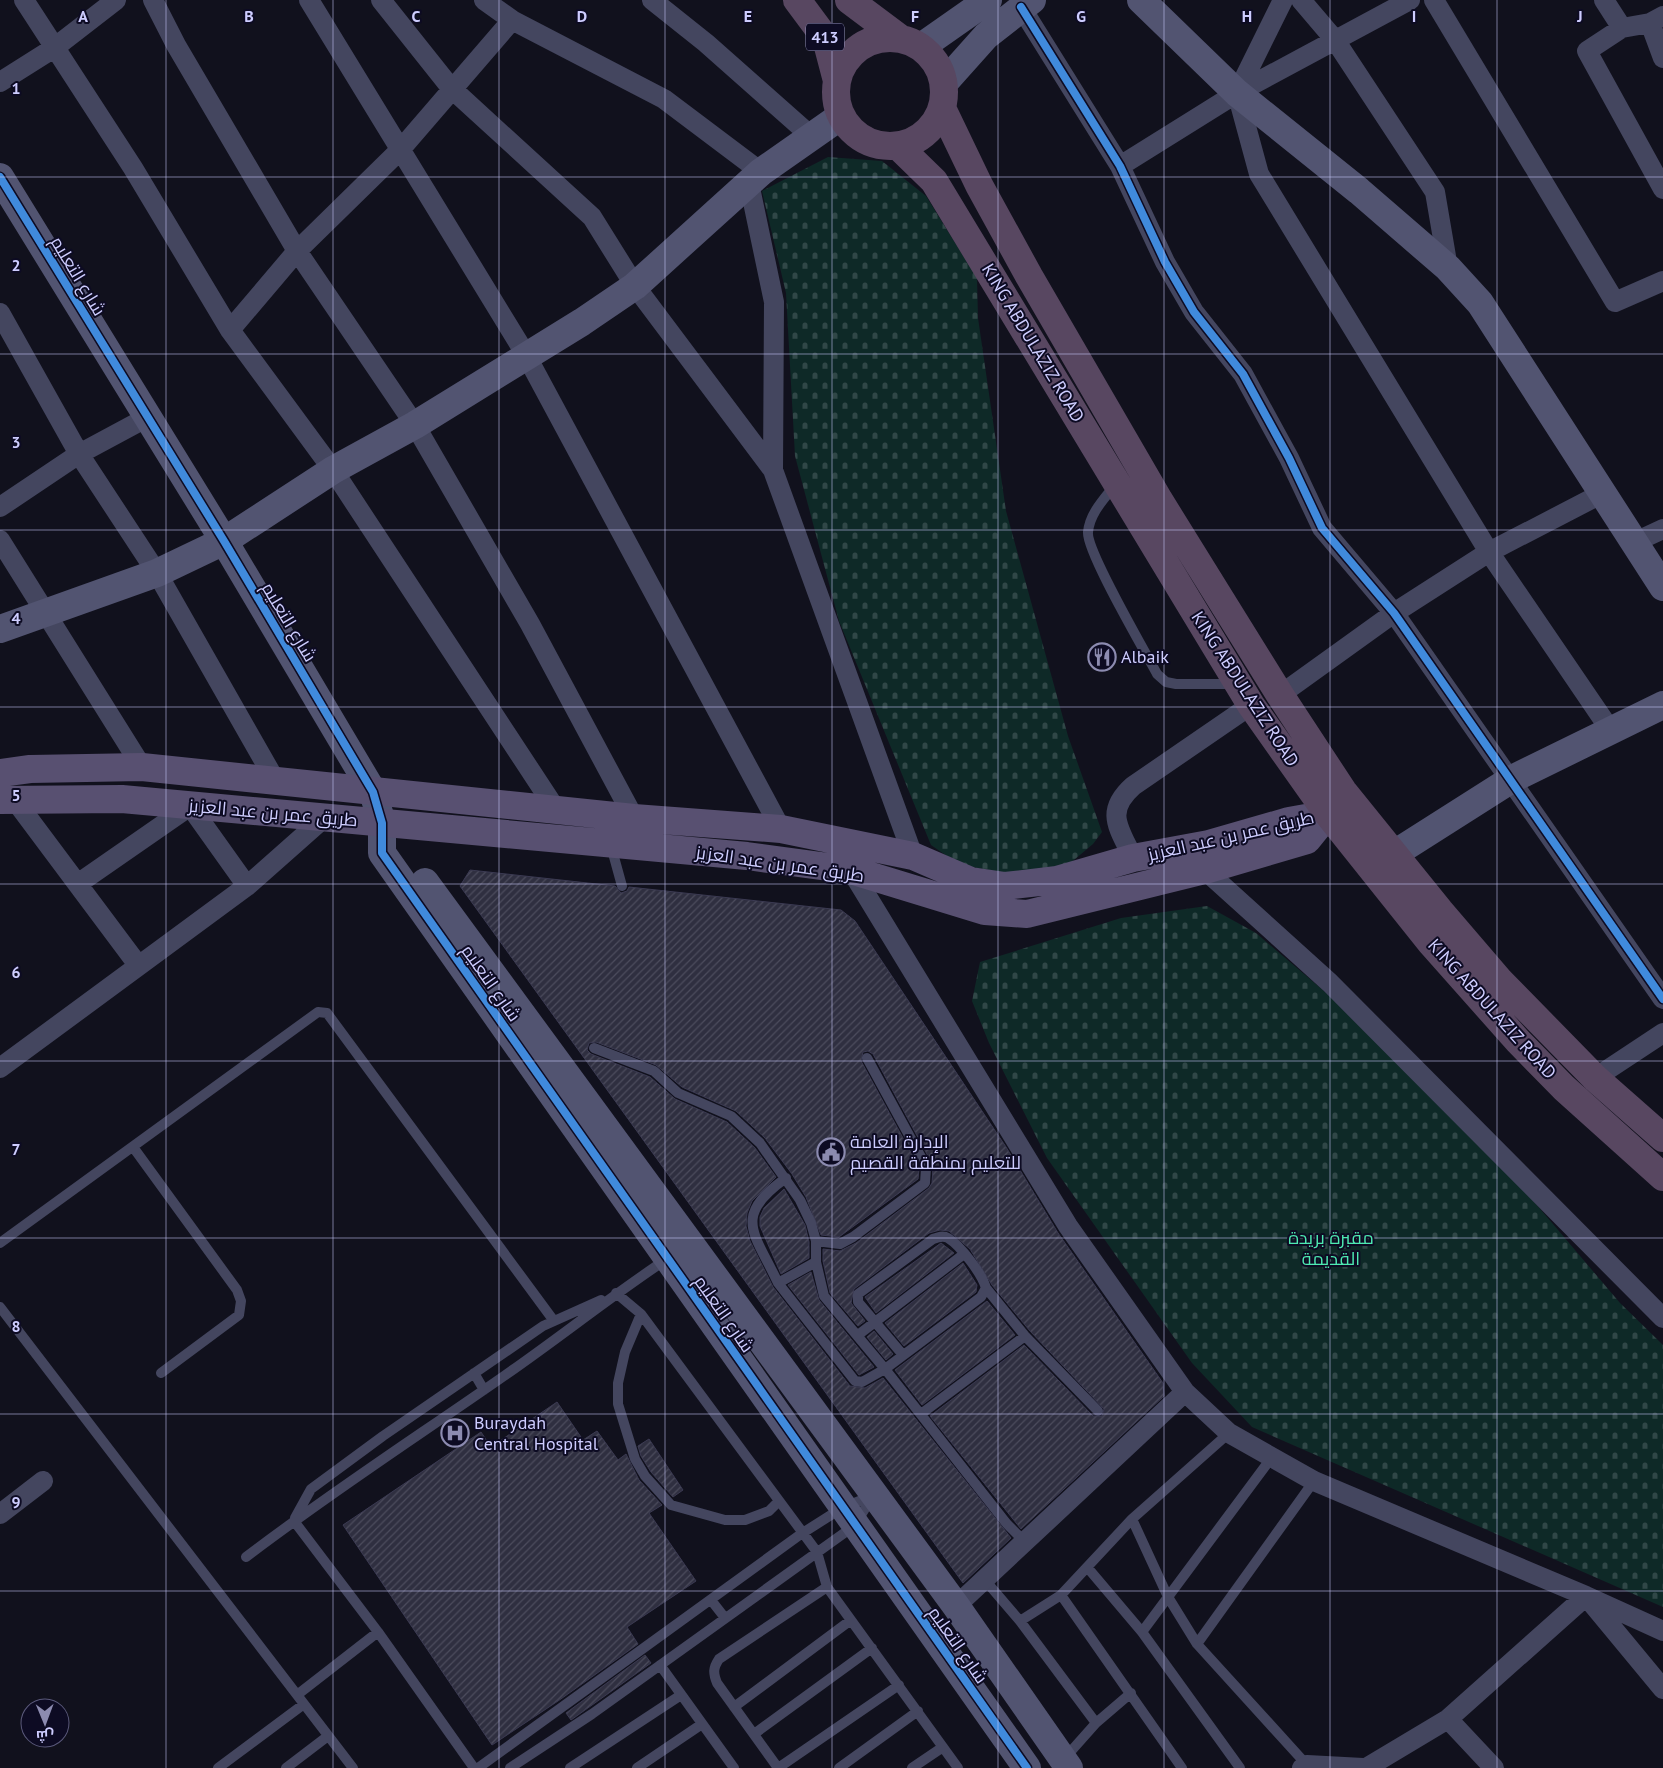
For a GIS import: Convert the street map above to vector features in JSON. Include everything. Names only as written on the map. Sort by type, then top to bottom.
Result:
[{"type":"highway","name":"413","points":[[797,0],[826,39],[837,81]]},
{"type":"highway","name":"413","points":[[849,0],[911,43]]},
{"type":"highway","points":[[880,39],[911,43],[936,63],[943,96],[938,118],[926,134],[917,140],[898,146],[878,146],[853,132],[841,116],[836,99],[837,81],[845,62],[860,47],[880,39]]},
{"type":"highway","name":"KING ABDULAZIZ ROAD","points":[[943,96],[979,185],[1029,276],[1158,500],[1280,695],[1343,791],[1500,981],[1595,1078],[1663,1138]]},
{"type":"highway","name":"KING ABDULAZIZ ROAD","points":[[898,146],[934,181],[1245,694],[1328,814],[1431,943],[1518,1041],[1564,1088],[1663,1177]]},
{"type":"main road","name":"طريق عمر بن عبد العزيز","points":[[0,773],[30,769],[142,766],[373,792],[555,808],[634,818],[781,829],[913,856],[972,881],[1005,886],[1057,880],[1133,858],[1210,844],[1289,821],[1328,814]]},
{"type":"main road","points":[[0,769],[30,769]]},
{"type":"main road","name":"طريق عمر بن عبد العزيز","points":[[7,799],[122,799],[747,856],[851,870],[984,912],[1027,914],[1205,870],[1307,840],[1328,814]]},
{"type":"street","points":[[24,0],[133,168],[230,330],[334,470],[555,808]]},
{"type":"street","points":[[0,82],[54,48],[116,0]]},
{"type":"street","points":[[153,0],[176,46],[297,251],[415,426],[530,624],[634,818]]},
{"type":"street","points":[[309,0],[526,355],[781,829]]},
{"type":"street","points":[[381,0],[451,88],[592,217],[635,286],[773,470],[913,856]]},
{"type":"street","points":[[484,0],[512,20],[664,99],[755,178],[774,302],[773,470]]},
{"type":"street","points":[[652,0],[706,43],[810,136]]},
{"type":"street","points":[[911,43],[988,0]]},
{"type":"street","points":[[1141,0],[1237,93],[1359,191],[1448,268],[1480,303],[1663,587]]},
{"type":"street","points":[[1283,0],[1237,93],[1259,174],[1489,552],[1611,731]]},
{"type":"street","points":[[1301,0],[1336,40],[1435,192],[1448,268]]},
{"type":"street","points":[[1120,166],[1237,93],[1410,0]]},
{"type":"street","points":[[1434,0],[1615,302],[1663,281]]},
{"type":"street","points":[[1604,0],[1622,28]]},
{"type":"street","points":[[943,96],[986,36],[1026,3],[1120,166],[1165,262],[1194,312],[1244,374],[1289,458],[1322,528],[1394,613],[1663,999]]},
{"type":"street","points":[[1663,58],[1656,19],[1622,28],[1587,51],[1663,189]]},
{"type":"street","points":[[230,330],[297,251],[400,150],[451,88],[512,20]]},
{"type":"street","points":[[0,629],[157,573],[224,541],[334,470],[415,426],[635,286],[755,178],[810,136],[841,116]]},
{"type":"street","name":"شارع التعليم","points":[[0,177],[146,418],[224,541],[373,792],[382,823],[382,852],[848,1517],[1027,1768]]},
{"type":"street","points":[[0,313],[80,454],[157,573],[276,780]]},
{"type":"street","points":[[0,507],[80,454],[146,418]]},
{"type":"street","points":[[1280,695],[1394,613],[1489,552],[1603,493]]},
{"type":"street","points":[[1634,542],[1663,529]]},
{"type":"street","points":[[0,540],[142,766]]},
{"type":"street","points":[[1133,858],[1118,827],[1116,807],[1120,798],[1245,694]]},
{"type":"street","points":[[1394,854],[1512,780],[1663,705]]},
{"type":"street","points":[[7,799],[78,883],[138,964]]},
{"type":"street","points":[[78,883],[190,806],[248,886]]},
{"type":"street","points":[[0,1068],[138,964],[248,886],[325,817]]},
{"type":"street","name":"شارع التعليم","points":[[382,823],[956,1606],[1066,1764]]},
{"type":"street","points":[[851,870],[1068,1226],[1185,1392],[1229,1433],[1314,1481],[1586,1596],[1663,1631]]},
{"type":"street","points":[[1205,870],[1330,983],[1663,1318]]},
{"type":"street","points":[[1595,1078],[1663,1033]]},
{"type":"street","points":[[956,1606],[1185,1392]]},
{"type":"street","points":[[0,1514],[43,1481]]},
{"type":"street","points":[[1586,1596],[1663,1689]]},
{"type":"street","points":[[1305,1766],[1365,1768],[1448,1718],[1586,1596]]},
{"type":"street","points":[[1448,1718],[1494,1768]]},
{"type":"lane","points":[[1117,482],[1093,515],[1088,533],[1094,555],[1157,674],[1166,682],[1245,694]]},
{"type":"lane","points":[[611,845],[622,886]]},
{"type":"lane","points":[[0,1243],[318,1012],[327,1012],[554,1321]]},
{"type":"lane","points":[[594,1048],[654,1071],[678,1093],[731,1116],[760,1143],[786,1178],[800,1200],[811,1223],[816,1241],[816,1262],[824,1296],[858,1335],[1007,1524],[1024,1541]]},
{"type":"lane","points":[[816,1241],[840,1244],[853,1237],[925,1183],[926,1168],[922,1159],[867,1058]]},
{"type":"lane","points":[[133,1147],[237,1290],[241,1301],[239,1315],[161,1373]]},
{"type":"lane","points":[[786,1178],[759,1200],[753,1212],[751,1224],[778,1283],[855,1381],[862,1382],[885,1369],[980,1297],[986,1288]]},
{"type":"lane","points":[[903,1355],[858,1302],[858,1294],[933,1239],[940,1236],[948,1237],[984,1278],[986,1288],[1025,1336],[1098,1411]]},
{"type":"lane","points":[[858,1335],[964,1254]]},
{"type":"lane","points":[[246,1557],[294,1521],[555,1341],[616,1293],[667,1259]]},
{"type":"lane","points":[[778,1283],[816,1262]]},
{"type":"lane","points":[[294,1521],[311,1489],[383,1436],[543,1326],[616,1293]]},
{"type":"lane","points":[[616,1293],[641,1314],[778,1502],[817,1552],[828,1587],[958,1768]]},
{"type":"lane","points":[[0,1307],[353,1768]]},
{"type":"lane","points":[[641,1314],[625,1352],[618,1383],[618,1404],[635,1459],[645,1476],[671,1505],[725,1520],[745,1520],[769,1511],[778,1502]]},
{"type":"lane","points":[[543,1326],[555,1341]]},
{"type":"lane","points":[[921,1414],[1025,1336]]},
{"type":"lane","points":[[474,1373],[484,1390]]},
{"type":"lane","points":[[1020,1621],[1061,1595],[1132,1519],[1229,1433]]},
{"type":"lane","points":[[383,1436],[393,1453]]},
{"type":"lane","points":[[1142,1632],[1272,1457]]},
{"type":"lane","points":[[1197,1644],[1314,1481]]},
{"type":"lane","points":[[510,1768],[660,1665],[817,1552],[848,1517],[873,1495]]},
{"type":"lane","points":[[478,1768],[802,1534],[848,1517],[873,1495]]},
{"type":"lane","points":[[1132,1519],[1168,1597],[1197,1644],[1305,1766]]},
{"type":"lane","points":[[294,1521],[378,1632],[474,1768]]},
{"type":"lane","points":[[1087,1567],[1142,1632],[1240,1768]]},
{"type":"lane","points":[[984,1579],[1020,1621],[1096,1723]]},
{"type":"lane","points":[[828,1587],[719,1659],[714,1667],[714,1675],[734,1707],[778,1768],[899,1685]]},
{"type":"lane","points":[[1061,1595],[1182,1768]]},
{"type":"lane","points":[[711,1600],[725,1618]]},
{"type":"lane","points":[[734,1707],[851,1620]]},
{"type":"lane","points":[[218,1768],[378,1632]]},
{"type":"lane","points":[[754,1734],[872,1648]]},
{"type":"lane","points":[[660,1665],[734,1768]]},
{"type":"lane","points":[[1066,1764],[1096,1723],[1131,1693]]},
{"type":"lane","points":[[570,1768],[681,1695]]},
{"type":"lane","points":[[839,1768],[918,1711]]},
{"type":"lane","points":[[637,1768],[702,1724]]},
{"type":"lane","points":[[286,1768],[328,1736]]},
{"type":"lane","points":[[912,1768],[943,1747]]},
{"type":"green space","points":[[828,157],[882,161],[926,196],[977,278],[978,318],[1006,511],[1068,736],[1102,832],[1093,844],[1062,870],[1029,877],[960,865],[931,845],[839,621],[795,456],[786,293],[762,191]]},
{"type":"green space","name":"مقبرة بريدة القديمة","points":[[1207,906],[1256,933],[1385,1043],[1530,1197],[1620,1303],[1663,1345],[1663,1607],[1252,1427],[1192,1363],[1047,1158],[989,1043],[972,1001],[980,962],[1121,918]]},
{"type":"building","name":"الإدارة العامة للتعليم بمنطقة القصيم","points":[[470,870],[615,886],[621,893],[627,891],[629,887],[841,910],[855,921],[1006,1147],[1058,1233],[1163,1383],[1164,1396],[1021,1529],[930,1416],[1024,1345],[1093,1416],[1102,1416],[1104,1409],[1030,1331],[992,1285],[970,1249],[949,1231],[940,1230],[929,1233],[854,1289],[851,1303],[865,1321],[858,1326],[830,1293],[823,1261],[823,1249],[840,1251],[856,1243],[929,1188],[932,1183],[933,1168],[928,1156],[873,1054],[868,1051],[863,1052],[861,1061],[916,1162],[919,1169],[918,1179],[839,1237],[821,1235],[806,1197],[792,1174],[765,1138],[736,1111],[682,1087],[656,1065],[596,1042],[589,1043],[587,1050],[591,1054],[650,1077],[675,1099],[727,1122],[755,1148],[776,1177],[752,1201],[747,1213],[746,1226],[750,1241],[773,1287],[850,1386],[865,1388],[883,1378],[1011,1538],[963,1583],[460,886]]},
{"type":"building","points":[[784,1189],[805,1225],[809,1242],[809,1258],[781,1274],[760,1226],[760,1217],[764,1208]]},
{"type":"building","points":[[941,1243],[954,1253],[876,1313],[865,1297]]},
{"type":"building","points":[[963,1263],[977,1285],[976,1292],[904,1346],[885,1323]]},
{"type":"building","points":[[811,1272],[819,1300],[874,1367],[859,1375],[788,1285]]},
{"type":"building","points":[[987,1301],[1015,1335],[922,1405],[895,1370]]},
{"type":"building","points":[[874,1331],[893,1354],[886,1360],[867,1337]]},
{"type":"building","points":[[557,1402],[583,1440],[597,1431],[618,1460],[626,1454],[639,1480],[662,1505],[649,1513],[696,1581],[627,1627],[638,1644],[492,1745],[343,1525],[481,1432],[491,1447]]},
{"type":"building","points":[[649,1439],[683,1490],[673,1497],[651,1472],[641,1456],[638,1446]]},
{"type":"building","points":[[645,1655],[651,1663],[571,1720],[566,1713]]},
{"type":"cycle path","points":[[1021,7],[1120,166],[1165,262],[1194,312],[1243,374],[1289,458],[1322,528],[1394,613],[1663,999]]},
{"type":"cycle path","points":[[0,177],[224,541],[373,792],[382,823],[382,853],[1027,1768]]},
{"type":"place","name":"Albaik","points":[[1102,657]]},
{"type":"place","name":"الإدارة العامة للتعليم بمنطقة القصيم","points":[[831,1152]]},
{"type":"place","name":"Buraydah Central Hospital","points":[[455,1433]]}]
